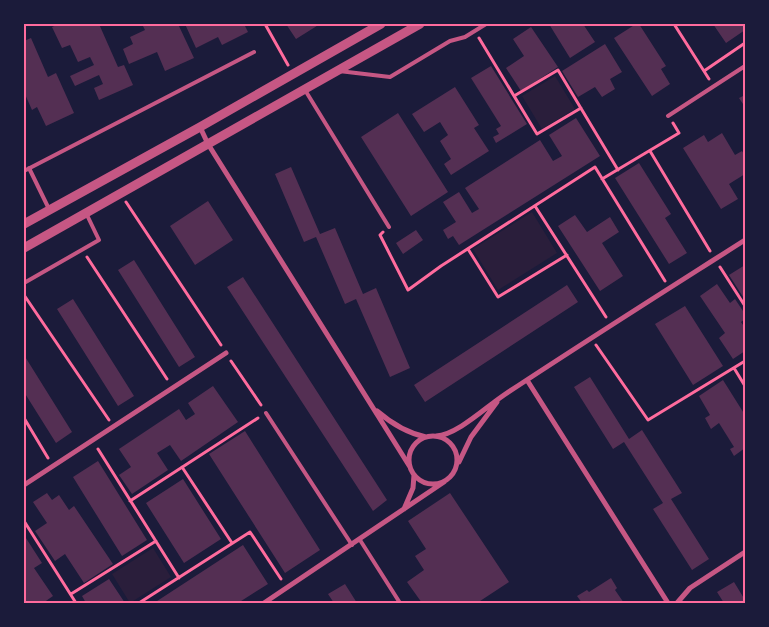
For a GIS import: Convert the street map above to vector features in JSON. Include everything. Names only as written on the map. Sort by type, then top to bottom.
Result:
[{"type":"street","points":[[24,224],[200,128],[381,24]]},
{"type":"street","points":[[24,248],[420,24]]},
{"type":"street","points":[[200,128],[208,144],[414,475],[421,482],[430,484],[444,482]]},
{"type":"street","points":[[410,467],[409,457],[412,448],[418,441],[427,437],[446,435],[455,430],[526,380],[745,240]]},
{"type":"street","points":[[24,485],[226,353]]},
{"type":"street","points":[[526,380],[668,603]]},
{"type":"street","points":[[264,603],[402,512],[452,476],[471,437],[502,396]]},
{"type":"street","points":[[372,405],[397,426],[411,433],[427,437]]},
{"type":"street","points":[[436,436],[446,439],[452,445],[457,454],[457,466]]},
{"type":"street","points":[[402,512],[412,493],[414,475]]},
{"type":"street","points":[[677,603],[690,588],[745,552]]},
{"type":"lane","points":[[337,71],[390,77],[450,42],[465,37],[486,24]]},
{"type":"lane","points":[[24,171],[254,52]]},
{"type":"lane","points":[[668,116],[745,66]]},
{"type":"lane","points":[[304,90],[389,227]]},
{"type":"lane","points":[[29,168],[49,210]]},
{"type":"lane","points":[[24,283],[99,240],[86,214]]},
{"type":"lane","points":[[266,413],[352,545]]},
{"type":"lane","points":[[360,540],[400,603]]},
{"type":"path","points":[[266,24],[293,74]]},
{"type":"path","points":[[674,24],[714,86]]},
{"type":"path","points":[[474,31],[537,134],[580,108]]},
{"type":"path","points":[[704,71],[745,43]]},
{"type":"path","points":[[514,96],[558,70],[618,170]]},
{"type":"path","points":[[602,179],[679,133],[668,116]]},
{"type":"path","points":[[650,151],[745,306]]},
{"type":"path","points":[[389,227],[380,235],[408,290],[595,167],[669,288]]},
{"type":"path","points":[[120,194],[266,413],[130,501]]},
{"type":"path","points":[[535,206],[612,326]]},
{"type":"path","points":[[468,249],[498,297],[567,255]]},
{"type":"path","points":[[83,250],[173,388]]},
{"type":"path","points":[[24,296],[114,426]]},
{"type":"path","points":[[592,338],[648,420],[745,361]]},
{"type":"path","points":[[734,368],[745,386]]},
{"type":"path","points":[[24,418],[53,466]]},
{"type":"path","points":[[93,440],[179,578]]},
{"type":"path","points":[[182,467],[232,543]]},
{"type":"path","points":[[24,520],[76,603]]},
{"type":"path","points":[[139,603],[250,532],[287,588]]},
{"type":"path","points":[[71,594],[156,541]]},
{"type":"shaded area","points":[[555,76],[575,109],[542,129],[522,96]]},
{"type":"shaded area","points":[[532,212],[557,253],[498,290],[473,249]]},
{"type":"shaded area","points":[[153,548],[171,577],[130,603],[112,574]]},
{"type":"building","points":[[59,24],[99,24],[118,67],[124,65],[133,85],[99,100],[94,88],[103,84],[99,75],[75,86],[70,76],[94,65],[90,57],[78,62],[70,45],[62,48],[52,27]]},
{"type":"building","points":[[142,24],[178,24],[194,58],[165,71],[157,52],[129,64],[123,49],[133,44],[130,37],[145,30]]},
{"type":"building","points":[[185,24],[244,24],[248,32],[222,45],[218,37],[196,48]]},
{"type":"building","points":[[286,24],[320,24],[296,39]]},
{"type":"building","points":[[549,24],[583,24],[595,42],[570,58]]},
{"type":"building","points":[[639,24],[666,66],[661,69],[670,84],[652,96],[614,38]]},
{"type":"building","points":[[713,24],[745,24],[745,30],[726,43]]},
{"type":"building","points":[[531,27],[558,67],[521,91],[506,68],[524,56],[513,39]]},
{"type":"building","points":[[31,38],[48,77],[56,73],[74,113],[46,126],[37,107],[32,110],[24,92],[24,41]]},
{"type":"building","points":[[605,44],[622,72],[610,79],[615,89],[602,97],[595,87],[578,97],[562,71]]},
{"type":"building","points":[[491,66],[527,124],[496,143],[493,137],[499,134],[496,129],[501,126],[471,78]]},
{"type":"building","points":[[455,87],[479,125],[474,128],[489,151],[451,175],[444,164],[451,159],[440,141],[448,135],[440,122],[424,132],[412,114]]},
{"type":"building","points":[[745,95],[745,107],[739,98]]},
{"type":"building","points":[[398,113],[448,192],[411,216],[361,137]]},
{"type":"building","points":[[576,118],[600,156],[459,245],[453,236],[448,239],[443,230],[456,222],[443,202],[459,192],[472,213],[479,209],[465,188],[540,140],[553,161],[562,156],[549,135]]},
{"type":"building","points":[[722,133],[735,155],[742,151],[745,156],[745,174],[729,184],[738,199],[721,209],[683,148],[704,135],[708,142]]},
{"type":"building","points":[[639,163],[671,214],[665,218],[687,253],[669,264],[615,178]]},
{"type":"building","points":[[291,167],[320,234],[335,228],[363,294],[376,288],[410,368],[390,377],[356,299],[345,304],[316,237],[304,242],[275,174]]},
{"type":"building","points":[[208,201],[233,240],[195,265],[170,226]]},
{"type":"building","points":[[575,215],[587,232],[610,217],[619,232],[602,243],[623,276],[600,291],[558,226]]},
{"type":"building","points":[[416,230],[423,240],[403,254],[396,243]]},
{"type":"building","points":[[134,260],[195,357],[179,367],[118,270]]},
{"type":"building","points":[[745,265],[745,300],[729,275]]},
{"type":"building","points":[[243,277],[387,500],[373,511],[227,287]]},
{"type":"building","points":[[717,284],[730,303],[735,299],[745,314],[745,319],[741,322],[745,328],[745,351],[733,359],[719,338],[725,333],[700,296]]},
{"type":"building","points":[[567,285],[578,302],[425,402],[414,385]]},
{"type":"building","points":[[73,299],[134,396],[118,406],[57,309]]},
{"type":"building","points":[[685,306],[723,366],[693,385],[655,324]]},
{"type":"building","points":[[24,355],[72,432],[56,443],[24,392]]},
{"type":"building","points":[[590,377],[629,439],[642,430],[682,493],[671,499],[709,559],[692,570],[653,509],[663,503],[624,442],[613,449],[574,387]]},
{"type":"building","points":[[723,380],[745,415],[745,448],[734,456],[730,449],[734,447],[719,423],[711,429],[705,418],[710,415],[699,396]]},
{"type":"building","points":[[213,386],[238,422],[181,461],[170,445],[157,453],[168,470],[132,494],[119,475],[131,467],[119,449],[179,409],[186,420],[195,414],[188,403]]},
{"type":"building","points":[[245,431],[320,550],[285,573],[209,454]]},
{"type":"building","points":[[98,461],[147,540],[122,556],[73,477]]},
{"type":"building","points":[[183,479],[221,539],[184,563],[146,503]]},
{"type":"building","points":[[47,493],[52,500],[59,495],[69,510],[74,506],[113,564],[84,583],[65,554],[55,561],[35,531],[47,523],[33,502]]},
{"type":"building","points":[[450,493],[509,582],[477,603],[422,603],[407,582],[424,570],[415,556],[426,549],[408,521]]},
{"type":"building","points":[[24,535],[42,563],[34,568],[53,596],[43,603],[24,603]]},
{"type":"building","points":[[243,545],[268,584],[238,603],[154,603]]},
{"type":"building","points":[[611,578],[617,588],[615,590],[624,603],[582,603],[577,596],[587,590],[589,592]]},
{"type":"building","points":[[109,579],[125,603],[86,603],[82,596]]},
{"type":"building","points":[[734,582],[745,603],[724,603],[717,592]]},
{"type":"building","points":[[345,584],[357,603],[334,603],[328,594]]}]
